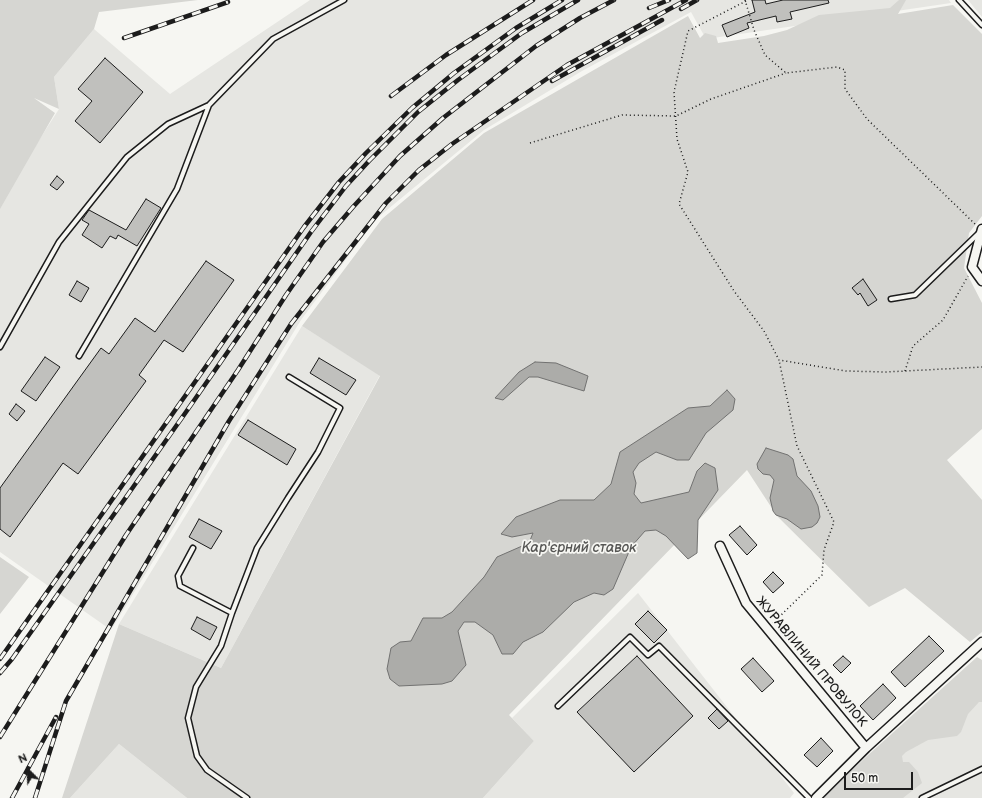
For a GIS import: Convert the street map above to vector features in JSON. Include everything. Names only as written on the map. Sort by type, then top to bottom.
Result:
[{"type":"street","points":[[982,230],[972,267],[982,281]]},
{"type":"street","name":"ЖУРАВЛИНИЙ ПРОВУЛОК","points":[[720,546],[746,603],[866,748]]},
{"type":"street","points":[[816,798],[866,748],[980,646]]},
{"type":"lane","points":[[0,347],[59,242],[127,157],[168,124],[209,105],[273,39],[344,0]]},
{"type":"lane","points":[[959,0],[982,25]]},
{"type":"lane","points":[[79,356],[177,189],[209,105]]},
{"type":"lane","points":[[890,299],[916,295],[982,230]]},
{"type":"lane","points":[[247,798],[207,770],[197,756],[188,718],[196,687],[220,646],[257,548],[318,452],[340,408],[289,377]]},
{"type":"lane","points":[[193,548],[178,576],[180,586],[232,613]]},
{"type":"lane","points":[[558,706],[630,637],[648,656],[659,646],[809,798]]},
{"type":"lane","points":[[922,798],[982,769]]},
{"type":"path","points":[[767,629],[822,575],[824,550],[834,522],[797,446],[779,360],[764,331],[734,291],[680,204],[688,172],[677,139],[674,92],[688,32],[746,1],[754,30],[765,55],[786,73]]},
{"type":"path","points":[[530,143],[622,115],[676,116],[711,99],[786,73],[837,67],[845,70],[845,89],[867,119],[982,230]]},
{"type":"path","points":[[906,371],[913,346],[943,320],[972,267]]},
{"type":"path","points":[[779,360],[846,371],[906,371],[982,367]]},
{"type":"shaded area","points":[[0,0],[198,0],[99,12],[94,29],[54,77],[59,109],[34,98],[55,113],[0,209]]},
{"type":"shaded area","points":[[310,0],[949,0],[951,3],[706,39],[691,12],[582,71],[484,130],[376,219],[301,320],[111,630],[0,552],[0,201],[59,109],[54,77],[94,29],[170,94]]},
{"type":"shaded area","points":[[899,0],[906,0],[898,14],[953,5],[982,34],[982,216],[969,233],[964,268],[982,303],[982,429],[947,460],[982,500],[982,632],[970,642],[905,588],[869,607],[777,516],[747,470],[509,715],[534,741],[483,798],[187,798],[119,744],[70,798],[62,798],[119,624],[221,668],[380,376],[302,326],[382,219],[484,133],[688,16],[700,38],[705,33],[716,36],[718,43],[764,36],[787,30],[819,15],[890,8]]},
{"type":"shaded area","points":[[968,0],[982,0],[982,17]]},
{"type":"shaded area","points":[[302,326],[380,375],[221,668],[119,624]]},
{"type":"shaded area","points":[[0,557],[29,577],[0,614]]},
{"type":"shaded area","points":[[638,593],[794,793],[790,798],[483,798],[534,741],[512,718]]},
{"type":"shaded area","points":[[977,657],[982,660],[982,702],[979,702],[968,714],[961,732],[957,736],[928,740],[906,752],[902,756],[903,762],[909,762],[918,772],[922,783],[903,798],[823,798],[867,756]]},
{"type":"shaded area","points":[[982,664],[982,798],[901,798],[878,754]]},
{"type":"shaded area","points":[[119,744],[187,798],[70,798]]},
{"type":"water","points":[[535,362],[556,363],[588,376],[584,391],[538,377],[529,377],[503,400],[495,398],[519,372]]},
{"type":"water","name":"Кар'єрний ставок","points":[[727,390],[735,399],[733,410],[706,433],[689,460],[677,460],[656,452],[639,463],[633,472],[636,483],[634,494],[641,503],[689,492],[697,471],[705,463],[715,468],[718,490],[698,520],[697,553],[688,559],[666,536],[656,530],[645,531],[631,547],[613,589],[604,595],[594,593],[574,602],[543,632],[523,642],[513,654],[502,654],[493,635],[475,622],[464,622],[458,631],[466,665],[452,681],[442,684],[399,686],[390,679],[387,669],[391,648],[400,642],[411,641],[423,618],[442,618],[452,612],[484,577],[497,557],[529,543],[533,533],[512,537],[501,534],[516,517],[560,500],[594,500],[611,484],[620,452],[688,408],[710,406]]},
{"type":"water","points":[[766,448],[788,455],[793,459],[797,476],[811,491],[818,506],[820,517],[817,523],[812,527],[801,529],[787,519],[776,515],[773,511],[770,498],[774,480],[770,475],[763,474],[758,469],[757,464]]},
{"type":"building","points":[[752,0],[765,0],[766,4],[783,0],[828,0],[829,3],[790,12],[792,19],[777,22],[776,16],[747,23],[749,28],[727,37],[722,25],[755,12]]},
{"type":"building","points":[[105,58],[143,92],[100,143],[75,121],[92,101],[78,89]]},
{"type":"building","points":[[57,176],[64,182],[57,190],[50,185]]},
{"type":"building","points":[[146,199],[161,208],[137,246],[118,235],[116,239],[110,236],[102,248],[82,235],[89,224],[82,220],[89,210],[126,230]]},
{"type":"building","points":[[206,261],[234,280],[183,352],[164,340],[139,375],[146,381],[78,474],[63,463],[10,537],[0,529],[0,488],[101,348],[109,354],[135,318],[155,332]]},
{"type":"building","points":[[863,279],[877,300],[868,306],[860,293],[858,295],[852,288]]},
{"type":"building","points":[[77,281],[89,288],[81,302],[69,295]]},
{"type":"building","points":[[45,357],[60,367],[36,401],[21,391]]},
{"type":"building","points":[[319,358],[356,380],[346,395],[310,373]]},
{"type":"building","points":[[16,404],[25,411],[17,421],[9,414]]},
{"type":"building","points":[[248,420],[296,449],[287,465],[238,435]]},
{"type":"building","points":[[199,519],[222,531],[211,549],[189,537]]},
{"type":"building","points":[[740,526],[757,545],[747,555],[729,535]]},
{"type":"building","points":[[773,572],[784,583],[773,593],[763,582]]},
{"type":"building","points":[[648,611],[667,630],[654,643],[635,624]]},
{"type":"building","points":[[197,617],[217,627],[210,640],[191,629]]},
{"type":"building","points":[[929,636],[944,651],[905,687],[891,672]]},
{"type":"building","points":[[637,656],[693,716],[634,772],[577,712]]},
{"type":"building","points":[[843,656],[851,663],[841,673],[833,665]]},
{"type":"building","points":[[753,658],[774,681],[762,692],[741,669]]},
{"type":"building","points":[[883,684],[896,698],[873,720],[860,706]]},
{"type":"building","points":[[717,709],[728,721],[719,729],[708,718]]},
{"type":"building","points":[[821,738],[833,751],[817,767],[804,755]]},
{"type":"railway","points":[[391,96],[446,55],[533,0]]},
{"type":"railway","points":[[0,659],[304,227],[339,182],[412,108],[454,73],[516,28],[562,0]]},
{"type":"railway","points":[[0,673],[12,659],[311,232],[346,186],[418,112],[458,80],[522,33],[578,0]]},
{"type":"railway","points":[[0,737],[126,535],[323,242],[400,156],[443,118],[536,46],[580,18],[614,0]]},
{"type":"railway","points":[[649,8],[669,0]]},
{"type":"railway","points":[[35,798],[66,701],[229,421],[291,324],[386,203],[419,170],[452,144],[567,65],[686,0]]},
{"type":"railway","points":[[681,9],[697,0]]},
{"type":"railway","points":[[124,38],[228,2]]},
{"type":"railway","points":[[552,81],[662,20]]},
{"type":"railway","points":[[12,798],[56,717]]}]
